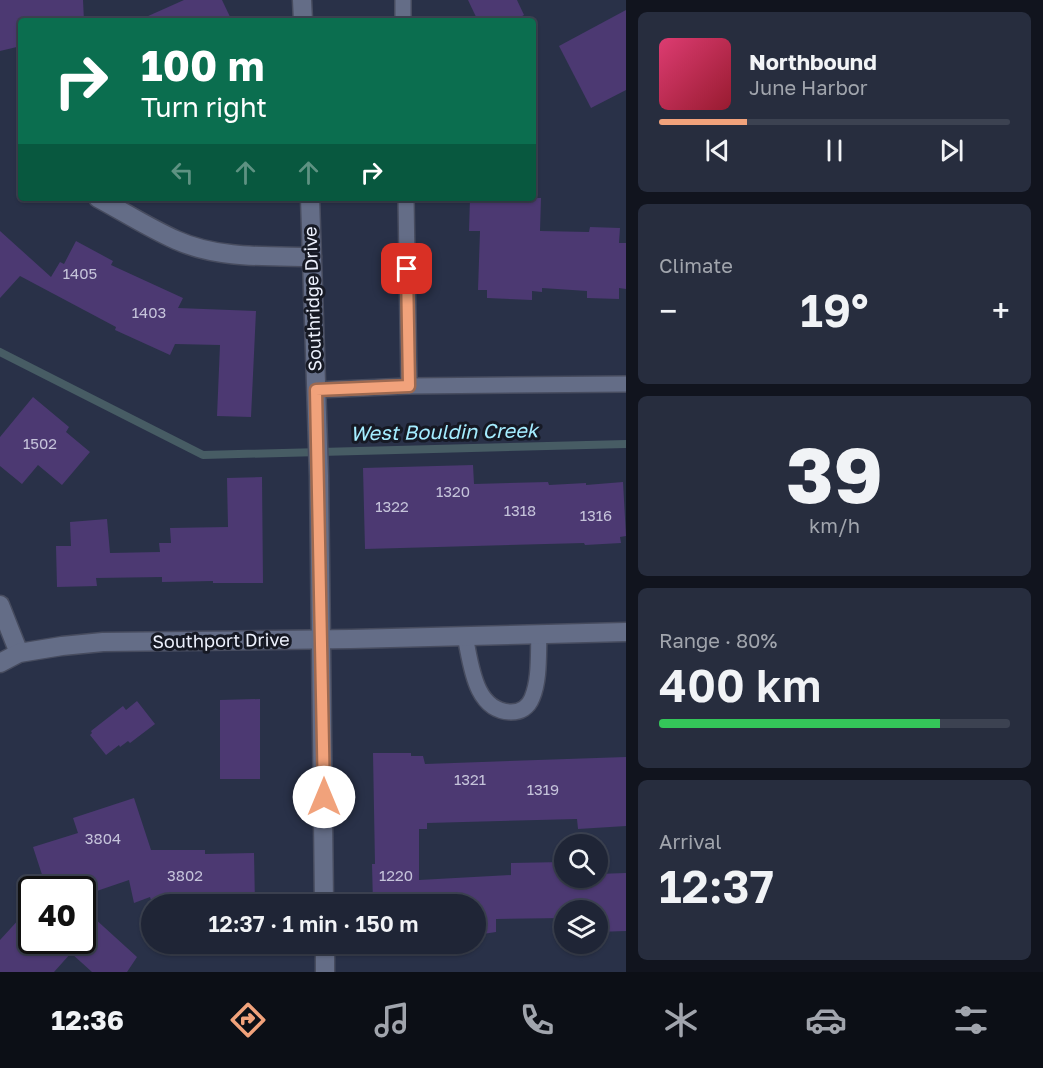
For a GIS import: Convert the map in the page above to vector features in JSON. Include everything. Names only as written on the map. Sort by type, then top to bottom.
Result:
[{"type":"street","points":[[302,0],[303,18]]},
{"type":"street","points":[[103,201],[176,241],[208,250],[242,256],[312,256]]},
{"type":"street","name":"Southridge Drive","points":[[310,201],[319,476],[324,894]]},
{"type":"street","points":[[0,605],[19,653]]},
{"type":"street","name":"Southport Drive","points":[[0,663],[19,653],[103,642],[322,640],[626,632]]},
{"type":"street","points":[[325,954],[325,972]]},
{"type":"lane","points":[[403,0],[403,18]]},
{"type":"lane","points":[[406,201],[409,386]]},
{"type":"lane","points":[[316,390],[409,386],[626,384]]},
{"type":"lane","points":[[465,636],[474,679],[484,699],[493,707],[504,712],[517,712],[528,706],[533,697],[538,664],[539,634]]},
{"type":"building","points":[[0,0],[83,0],[84,18],[18,18],[18,47],[0,51]]},
{"type":"building","points":[[184,0],[222,0],[231,18],[144,18]]},
{"type":"building","points":[[468,0],[517,0],[524,15],[518,18],[477,18]]},
{"type":"building","points":[[626,10],[626,90],[591,108],[559,46]]},
{"type":"building","points":[[536,198],[541,198],[540,231],[589,232],[590,227],[620,228],[619,243],[626,243],[626,289],[619,288],[619,299],[587,298],[587,291],[542,288],[542,292],[532,291],[532,300],[487,298],[487,290],[478,290],[480,231],[469,231],[470,201],[536,201]]},
{"type":"building","points":[[0,231],[51,277],[60,262],[64,264],[76,241],[113,261],[111,265],[183,298],[178,308],[256,311],[251,417],[217,416],[220,345],[175,344],[170,355],[115,330],[116,327],[20,276],[0,298]]},
{"type":"building","points":[[33,397],[69,427],[66,432],[90,452],[62,485],[38,465],[22,484],[0,466],[0,437]]},
{"type":"building","points":[[473,465],[474,484],[548,482],[549,485],[586,483],[586,485],[623,482],[626,536],[620,537],[621,543],[585,545],[584,543],[365,549],[363,468]]},
{"type":"building","points":[[262,477],[263,583],[162,582],[162,577],[96,578],[97,586],[57,587],[56,546],[71,546],[70,522],[107,519],[110,553],[160,552],[159,543],[171,543],[170,528],[228,527],[227,478]]},
{"type":"building","points":[[260,699],[260,779],[220,779],[220,700]]},
{"type":"building","points":[[137,701],[155,724],[130,743],[128,741],[120,747],[119,745],[106,755],[90,735],[91,731],[123,706],[126,710]]},
{"type":"building","points":[[373,753],[411,753],[411,756],[423,756],[425,764],[626,757],[626,826],[578,829],[577,819],[427,823],[427,829],[419,829],[419,880],[511,875],[511,863],[554,862],[554,888],[608,888],[608,874],[626,873],[626,931],[608,932],[608,900],[554,900],[554,918],[496,919],[496,932],[486,934],[486,894],[373,894],[372,864],[375,864]]},
{"type":"building","points":[[134,798],[151,850],[205,850],[205,854],[254,853],[255,894],[141,894],[141,900],[134,903],[129,880],[96,891],[96,876],[42,876],[33,847],[78,833],[73,818]]},
{"type":"building","points":[[18,920],[18,954],[70,954],[54,972],[0,972],[0,940]]},
{"type":"building","points":[[96,920],[137,957],[127,972],[92,972],[72,954],[96,954]]},
{"type":"waterway","name":"West Bouldin Creek","points":[[0,352],[203,455],[626,444]]},
{"type":"route","points":[[324,797],[316,390],[409,386],[407,269]]}]
